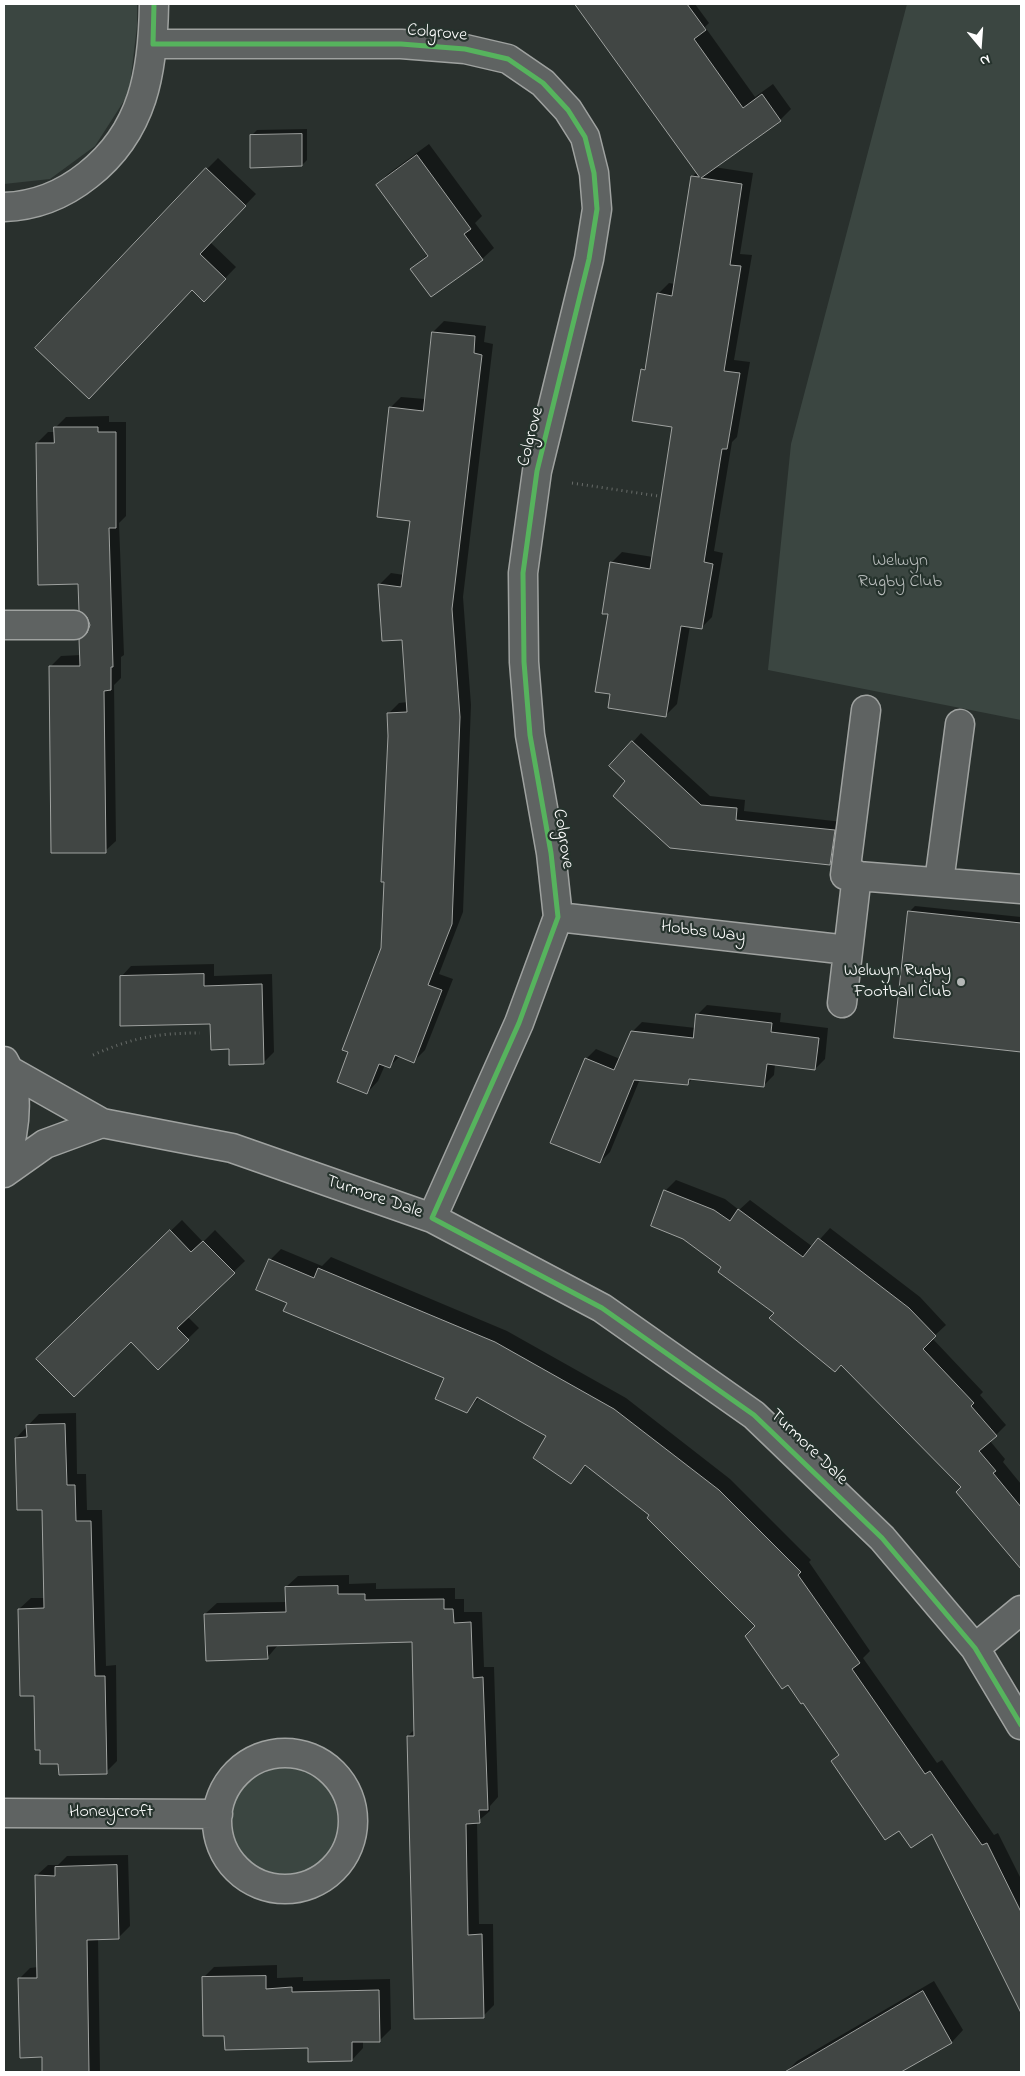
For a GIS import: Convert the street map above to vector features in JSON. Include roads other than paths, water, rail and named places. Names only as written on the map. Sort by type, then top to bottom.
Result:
[{"type":"street","points":[[4,207],[48,200],[75,186],[101,165],[120,144],[134,120],[146,86],[153,44],[154,4]]},
{"type":"street","name":"Colgrove","points":[[153,44],[401,44],[465,49],[508,59],[543,83],[568,110],[585,137],[594,174],[597,209],[572,336],[536,478],[523,573],[524,662],[530,735],[551,853],[558,916],[519,1023],[432,1218]]},
{"type":"street","points":[[4,625],[74,625]]},
{"type":"street","points":[[866,710],[845,875],[1021,889]]},
{"type":"street","points":[[939,882],[960,724]]},
{"type":"street","points":[[842,1002],[857,875]]},
{"type":"street","name":"Hobbs Way","points":[[558,916],[848,950]]},
{"type":"street","points":[[4,1167],[12,1143],[14,1117],[7,1066]]},
{"type":"street","name":"Turmore Dale","points":[[7,1066],[102,1124],[232,1148],[432,1218],[602,1308],[754,1415],[882,1538],[975,1648],[1021,1725]]},
{"type":"street","name":"Turmore Dale","points":[[4,1174],[45,1144],[102,1124]]},
{"type":"street","points":[[975,1648],[1021,1610]]},
{"type":"street","points":[[280,1754],[303,1756],[324,1765],[340,1780],[344,1787],[350,1800],[354,1821],[350,1843],[340,1862],[324,1877],[305,1887],[283,1889],[261,1885],[242,1874],[227,1857],[219,1837],[218,1814],[224,1792],[238,1772],[257,1760],[280,1754]]},
{"type":"street","name":"Honeycroft","points":[[4,1813],[218,1814]]},
{"type":"place","name":"Welwyn Rugby Football Club","points":[[961,982]]},
{"type":"park label","name":"Welwyn Rugby Club","points":[[900,572]]}]
